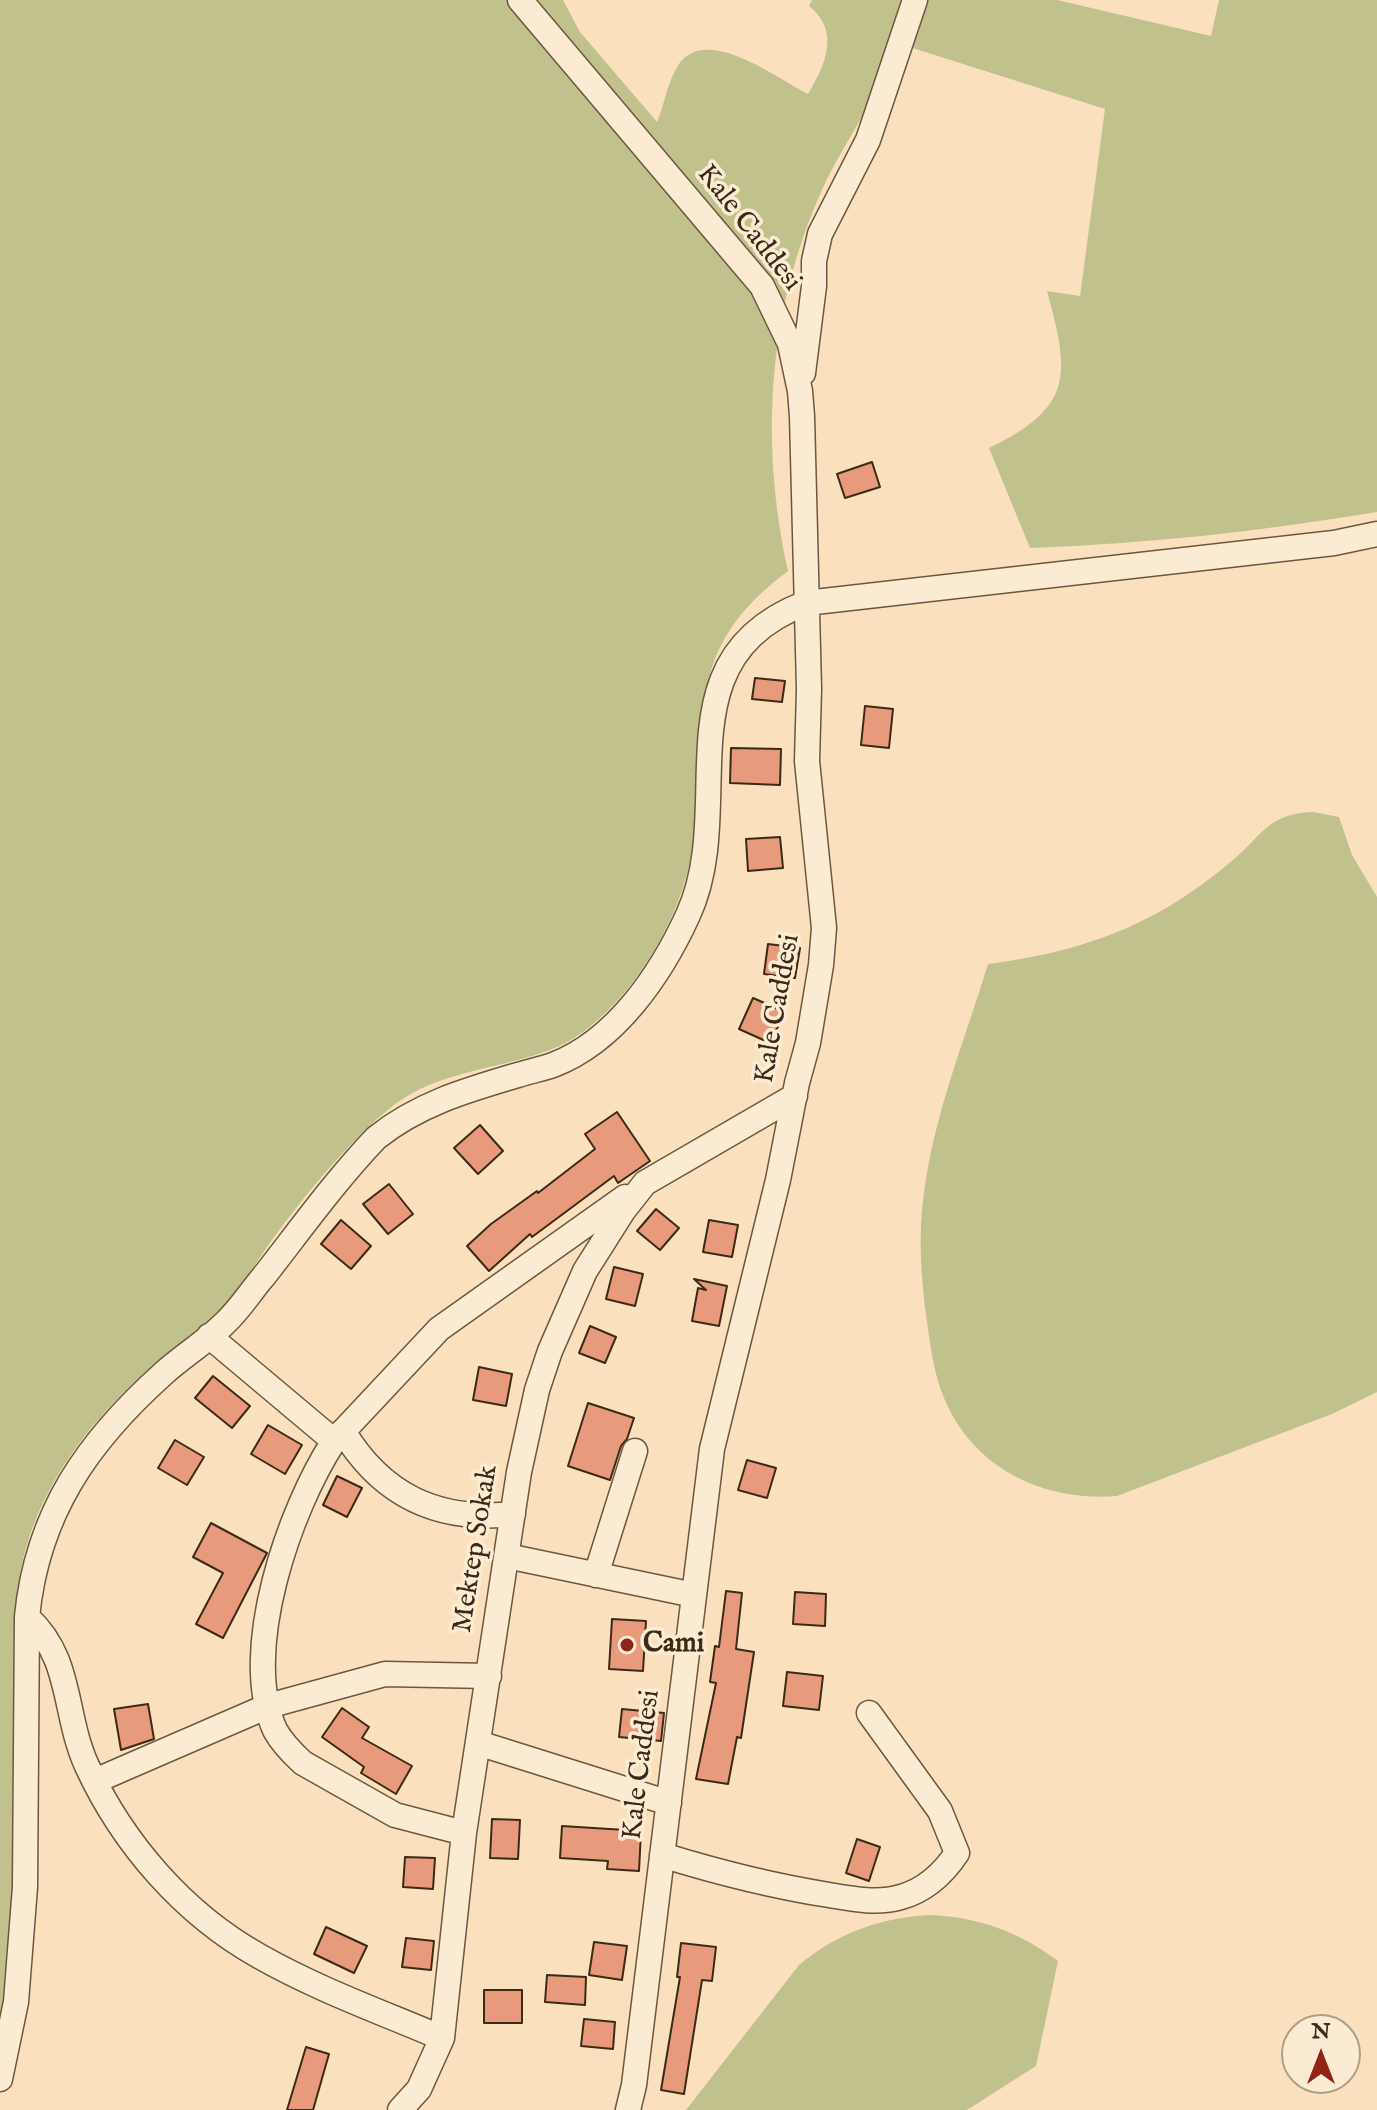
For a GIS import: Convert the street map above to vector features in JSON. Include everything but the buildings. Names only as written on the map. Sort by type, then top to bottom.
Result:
[{"type":"street","name":"Kale Caddesi","points":[[520,0],[762,286],[790,344],[800,391],[808,786],[824,928],[816,1002],[778,1180],[712,1449],[634,2085],[628,2110]]},
{"type":"street","points":[[800,391],[816,248],[826,220],[868,140],[915,0]]},
{"type":"street","points":[[0,2079],[16,2002],[25,1887],[27,1617],[41,1541],[61,1496],[74,1474],[133,1403],[225,1323],[361,1154],[392,1125],[435,1101],[567,1059],[603,1034],[638,997],[682,928],[695,898],[701,876],[713,711],[724,673],[759,629],[789,609],[806,603],[1334,543],[1377,534]]},
{"type":"street","name":"Mektep Sokak","points":[[400,2110],[419,2089],[442,2038],[464,1833],[513,1514],[537,1390],[561,1324],[580,1281],[603,1241],[645,1183],[795,1096]]},
{"type":"street","points":[[464,1833],[395,1815],[303,1763],[282,1742],[268,1706],[264,1659],[271,1595],[299,1505],[314,1471],[338,1436],[439,1329],[645,1183]]},
{"type":"street","points":[[209,1336],[353,1448],[380,1478],[413,1500],[442,1511],[472,1516],[513,1514]]},
{"type":"street","points":[[596,1575],[635,1451]]},
{"type":"street","points":[[507,1556],[694,1595]]},
{"type":"street","points":[[27,1617],[45,1635],[58,1658],[77,1737],[106,1804],[149,1863],[176,1893],[209,1923],[260,1957],[442,2038]]},
{"type":"street","points":[[95,1781],[268,1706],[385,1674],[489,1676]]},
{"type":"street","points":[[662,1855],[755,1882],[877,1901],[904,1896],[929,1884],[957,1853],[940,1811],[869,1713]]},
{"type":"street","points":[[478,1743],[669,1803]]},
{"type":"green space","points":[[0,0],[563,0],[580,32],[657,122],[676,69],[688,55],[703,50],[739,57],[808,94],[820,72],[827,49],[825,26],[809,6],[812,0],[1057,0],[1211,36],[1219,0],[1377,0],[1377,512],[1204,536],[1030,548],[989,448],[1037,418],[1051,402],[1058,386],[1060,345],[1047,291],[1080,296],[1105,109],[897,43],[872,97],[827,179],[807,226],[792,274],[774,372],[772,421],[779,521],[788,571],[758,596],[736,621],[710,672],[700,730],[692,853],[681,893],[654,951],[616,1002],[573,1039],[519,1060],[440,1081],[404,1098],[386,1111],[349,1146],[295,1209],[222,1311],[161,1359],[112,1405],[89,1431],[51,1486],[26,1549],[19,1582],[13,1916],[0,2028]]},
{"type":"green space","points":[[1313,812],[1339,817],[1352,855],[1377,897],[1377,1392],[1332,1414],[1117,1496],[1063,1493],[1037,1486],[1014,1476],[992,1461],[973,1444],[957,1423],[940,1388],[923,1284],[921,1224],[929,1164],[943,1106],[988,964],[1081,945],[1147,919],[1209,879],[1275,821]]},
{"type":"green space","points":[[933,1915],[967,1919],[999,1928],[1029,1942],[1058,1961],[1036,2066],[967,2110],[686,2110],[799,1965],[814,1953],[862,1928],[896,1919]]},
{"type":"place","name":"Cami","points":[[627,1645]]}]
